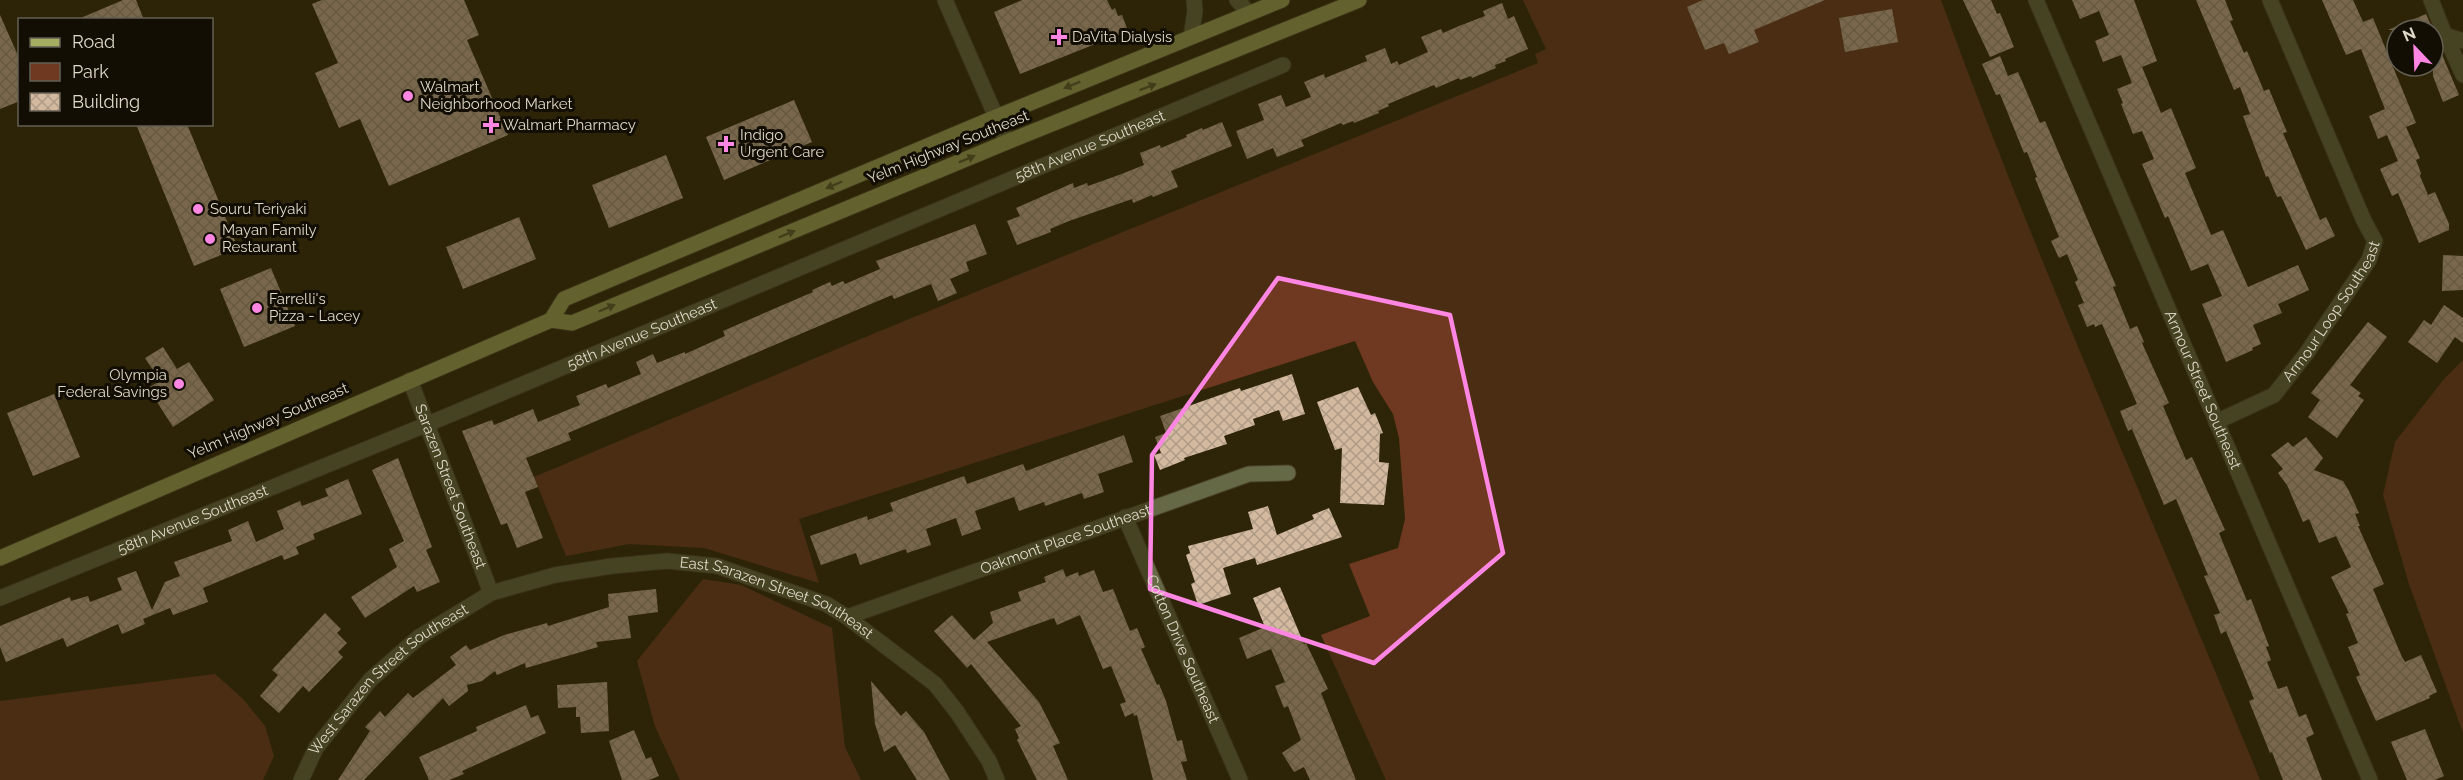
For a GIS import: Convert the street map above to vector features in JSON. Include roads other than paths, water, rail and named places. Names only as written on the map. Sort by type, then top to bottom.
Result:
[{"type":"main road","name":"Yelm Highway Southeast","points":[[551,320],[564,299],[996,117],[1282,0]]},
{"type":"main road","name":"Yelm Highway Southeast","points":[[0,558],[551,320],[572,323],[1007,142],[1359,0]]},
{"type":"street","points":[[945,0],[1007,142]]},
{"type":"street","points":[[1191,37],[1195,11],[1194,0]]},
{"type":"street","points":[[1238,0],[1249,13]]},
{"type":"street","name":"Armour Street Southeast","points":[[2036,0],[2370,780]]},
{"type":"street","name":"Armour Loop Southeast","points":[[2216,422],[2274,395],[2306,354],[2369,260],[2375,241],[2364,221],[2270,0]]},
{"type":"street","points":[[2431,0],[2438,18]]},
{"type":"street","points":[[2445,35],[2463,41]]},
{"type":"street","points":[[2445,35],[2463,75]]},
{"type":"street","name":"58th Avenue Southeast","points":[[0,598],[428,424],[1282,64]]},
{"type":"street","name":"Sarazen Street Southeast","points":[[410,380],[491,593]]},
{"type":"street","name":"Oakmont Place Southeast","points":[[847,617],[1249,474],[1288,473]]},
{"type":"street","name":"Cotton Drive Southeast","points":[[1125,517],[1240,780]]},
{"type":"street","name":"East Sarazen Street Southeast","points":[[491,593],[555,575],[612,566],[667,561],[717,566],[826,604],[847,617],[935,684],[957,712],[997,780]]},
{"type":"street","name":"West Sarazen Street Southeast","points":[[301,780],[316,748],[370,681],[419,638],[491,593]]},
{"type":"place","name":"DaVita Dialysis","points":[[1059,37]]},
{"type":"place","name":"Walmart Neighborhood Market","points":[[408,96]]},
{"type":"place","name":"Walmart Pharmacy","points":[[491,125]]},
{"type":"place","name":"Indigo Urgent Care","points":[[726,144]]},
{"type":"place","name":"Souru Teriyaki","points":[[198,209]]},
{"type":"place","name":"Mayan Family Restaurant","points":[[210,239]]},
{"type":"place","name":"Farrelli's Pizza - Lacey","points":[[257,308]]},
{"type":"place","name":"Olympia Federal Savings","points":[[179,384]]}]
